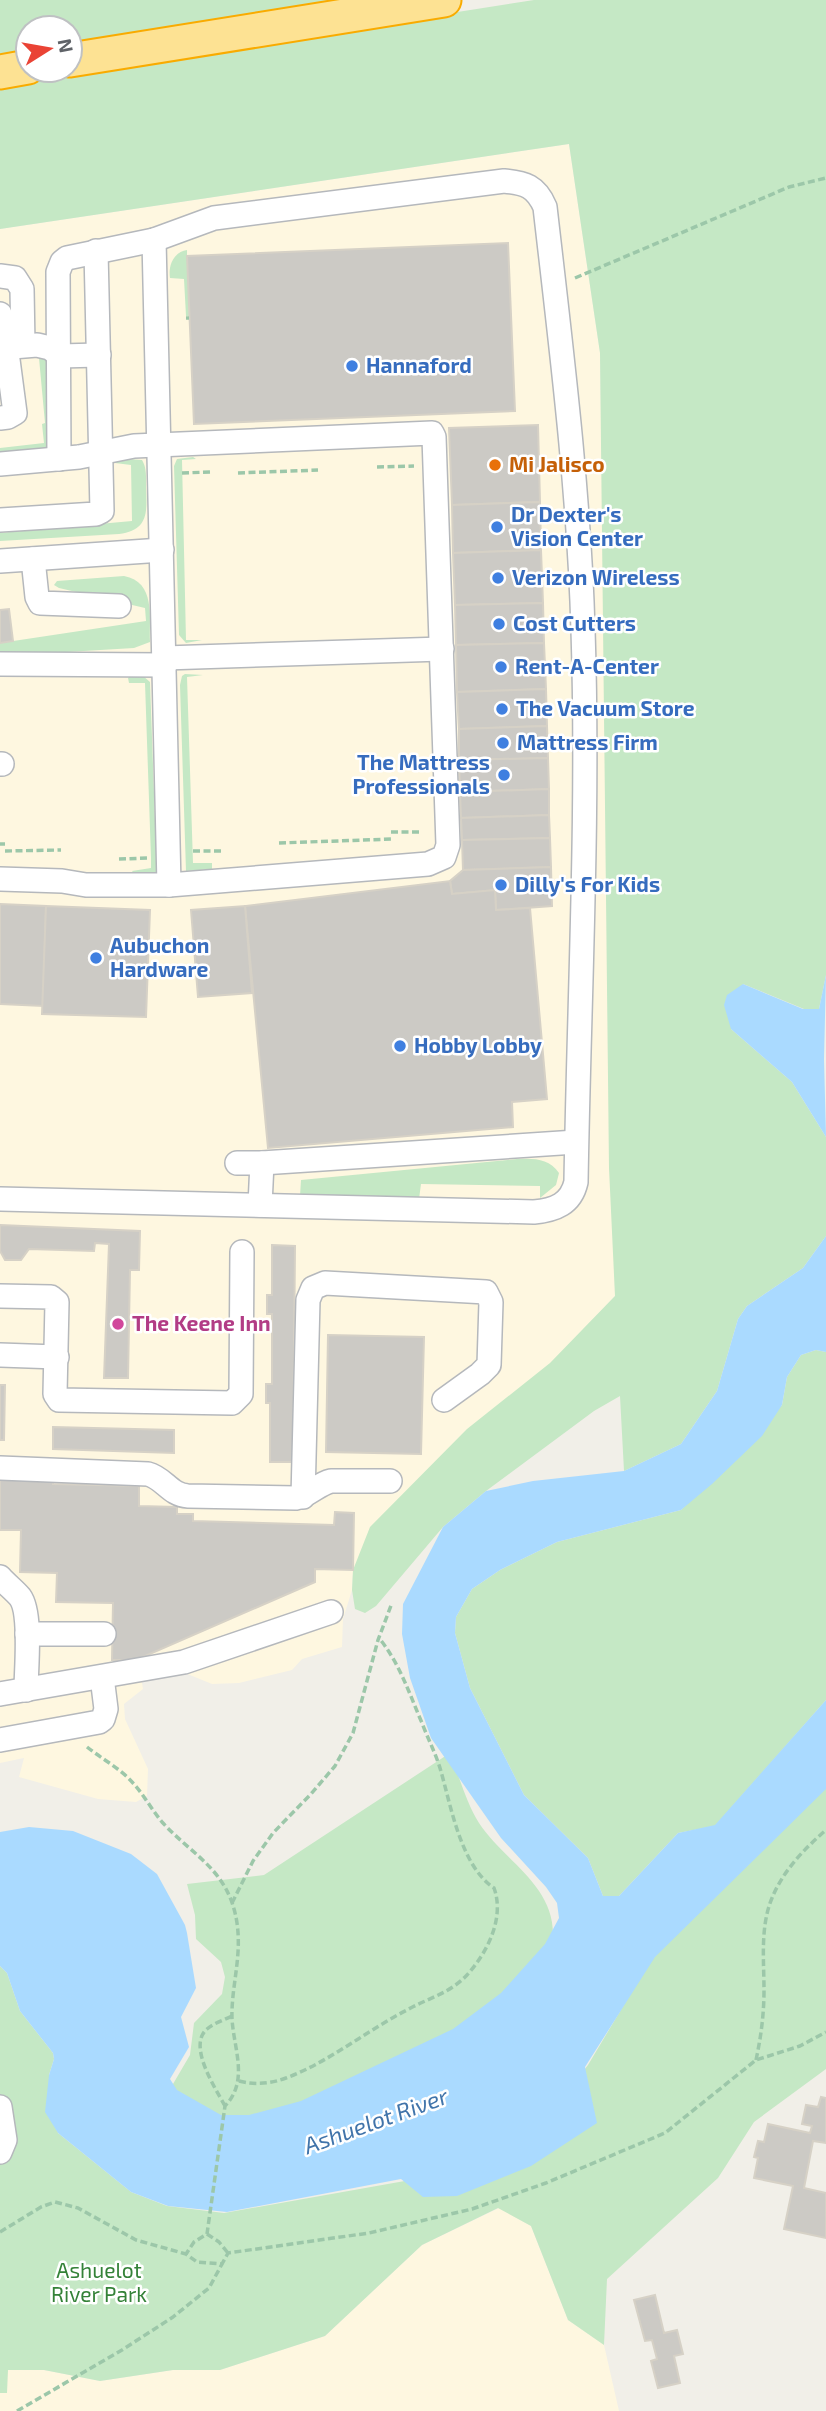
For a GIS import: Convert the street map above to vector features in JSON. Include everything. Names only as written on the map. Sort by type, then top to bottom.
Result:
[{"type":"highway","points":[[84,58],[444,0]]},
{"type":"lane","points":[[0,1199],[547,1211],[563,1204],[574,1192],[584,888],[583,629],[567,407],[545,207],[539,194],[531,186],[503,181],[214,218],[154,240],[67,258],[59,267],[59,459]]},
{"type":"lane","points":[[154,240],[169,886]]},
{"type":"lane","points":[[0,520],[99,513],[102,506],[96,251]]},
{"type":"lane","points":[[0,276],[15,278],[22,289],[10,346]]},
{"type":"lane","points":[[0,314],[10,346],[15,413],[0,418]]},
{"type":"lane","points":[[10,346],[43,346],[60,356],[99,355]]},
{"type":"lane","points":[[0,464],[59,459],[126,447],[430,432],[434,437],[448,845],[444,857],[428,864],[169,886],[86,885],[62,881],[0,879]]},
{"type":"lane","points":[[0,561],[162,550]]},
{"type":"lane","points":[[33,559],[37,600],[40,603],[119,606]]},
{"type":"lane","points":[[0,664],[165,662],[442,649]]},
{"type":"lane","points":[[237,1163],[576,1142]]},
{"type":"lane","points":[[260,1205],[262,1163]]},
{"type":"lane","points":[[0,1296],[51,1297],[57,1302],[55,1394],[59,1400],[232,1403],[241,1394],[242,1252]]},
{"type":"lane","points":[[303,1497],[308,1300],[313,1288],[326,1283],[486,1292],[491,1302],[489,1365],[444,1400]]},
{"type":"lane","points":[[0,1355],[57,1357]]},
{"type":"lane","points":[[0,1468],[148,1474],[154,1475],[181,1496],[303,1497],[325,1482],[390,1482]]},
{"type":"lane","points":[[0,1577],[23,1603],[27,1634],[26,1690]]},
{"type":"lane","points":[[0,1695],[184,1662],[331,1612]]},
{"type":"lane","points":[[27,1634],[104,1634]]},
{"type":"lane","points":[[0,1740],[103,1719],[106,1709],[102,1677]]},
{"type":"lane","points":[[0,2107],[5,2140],[0,2152]]},
{"type":"path","points":[[554,286],[789,187],[826,178]]},
{"type":"path","points":[[377,467],[435,465]]},
{"type":"path","points":[[238,472],[318,470]]},
{"type":"path","points":[[182,473],[210,471]]},
{"type":"path","points":[[391,832],[419,832]]},
{"type":"path","points":[[279,843],[391,839]]},
{"type":"path","points":[[5,851],[61,850]]},
{"type":"path","points":[[192,851],[225,851]]},
{"type":"path","points":[[119,859],[151,858]]},
{"type":"path","points":[[232,1905],[253,1861],[273,1832],[335,1766],[353,1733],[379,1638],[392,1603]]},
{"type":"path","points":[[239,2081],[252,2085],[286,2078],[314,2065],[407,2010],[444,1994],[468,1975],[494,1930],[498,1907],[494,1888],[482,1879],[467,1851],[452,1816],[432,1744],[401,1670],[379,1638]]},
{"type":"path","points":[[58,1729],[132,1781],[163,1823],[214,1870],[227,1892],[236,1920],[239,1953],[232,2016],[239,2081],[223,2113],[207,2234],[194,2242],[186,2254]]},
{"type":"path","points":[[756,2060],[763,2024],[762,1950],[771,1899],[789,1868],[826,1830]]},
{"type":"path","points":[[225,2106],[205,2070],[201,2042],[208,2028],[232,2016]]},
{"type":"path","points":[[228,2253],[369,2233],[472,2209],[547,2183],[665,2133],[756,2060],[800,2046],[826,2032]]},
{"type":"path","points":[[0,2232],[41,2207],[55,2202],[78,2208],[136,2240],[186,2254],[197,2262],[222,2264]]},
{"type":"path","points":[[207,2234],[219,2242],[228,2253]]},
{"type":"path","points":[[16,2411],[122,2350],[173,2317],[209,2288],[228,2253]]},
{"type":"shaded area","points":[[569,144],[600,353],[615,1296],[353,1570],[352,1590],[343,1619],[342,1647],[302,1659],[292,1670],[239,1683],[212,1684],[185,1673],[141,1677],[143,1689],[124,1704],[125,1719],[148,1769],[147,1796],[136,1802],[98,1799],[19,1777],[24,1758],[0,1763],[0,229]]},
{"type":"shaded area","points":[[499,2208],[531,2226],[568,2320],[604,2345],[619,2411],[0,2411],[0,2393],[7,2393],[7,2370],[44,2370],[100,2381],[173,2370],[220,2370],[325,2336],[422,2245]]},
{"type":"green space","points":[[0,0],[373,0],[84,45],[84,14],[14,14],[14,56],[0,58]]},
{"type":"green space","points":[[534,0],[826,0],[826,975],[819,1009],[804,1009],[743,984],[731,1029],[792,1082],[826,1137],[826,1236],[803,1268],[747,1306],[738,1319],[717,1391],[681,1444],[624,1471],[620,1396],[594,1411],[486,1491],[443,1527],[376,1606],[365,1613],[355,1609],[353,1570],[370,1527],[467,1429],[550,1363],[615,1296],[609,1168],[600,353],[569,144],[0,229],[0,84],[14,82],[14,84],[84,84],[84,71]]},
{"type":"green space","points":[[187,250],[189,316],[186,316],[184,279],[170,278],[171,264],[175,256]]},
{"type":"green space","points":[[42,354],[50,358],[50,448],[0,453],[0,448],[44,443],[42,424],[45,423],[39,358]]},
{"type":"green space","points":[[177,459],[196,459],[182,460],[186,640],[202,640],[186,643],[179,635],[174,466]]},
{"type":"green space","points":[[116,460],[142,460],[146,473],[146,512],[141,524],[136,528],[119,534],[0,541],[0,533],[132,521],[131,465],[115,463]]},
{"type":"green space","points":[[124,576],[141,585],[146,593],[150,612],[150,642],[134,648],[0,656],[0,643],[146,621],[145,608],[54,585],[57,581]]},
{"type":"green space","points":[[185,674],[203,675],[187,677],[193,863],[212,863],[212,869],[186,871],[180,685]]},
{"type":"green space","points":[[130,676],[143,676],[150,682],[157,876],[135,875],[132,871],[151,868],[151,858],[145,683],[129,683]]},
{"type":"green space","points":[[535,1159],[550,1164],[559,1173],[556,1185],[540,1198],[540,1186],[421,1184],[419,1199],[300,1196],[301,1180]]},
{"type":"green space","points":[[816,1350],[826,1352],[826,1700],[715,1826],[678,1833],[619,1896],[603,1896],[588,1858],[524,1795],[470,1688],[455,1633],[456,1617],[472,1589],[500,1570],[557,1542],[681,1510],[782,1405],[787,1377],[801,1355]]},
{"type":"green space","points":[[450,1753],[474,1815],[489,1837],[537,1888],[551,1919],[552,1943],[526,2001],[236,2134],[171,2092],[190,2055],[194,2023],[222,1994],[225,1977],[221,1962],[196,1939],[195,1915],[187,1884],[264,1875]]},
{"type":"green space","name":"Ashuelot River Park","points":[[826,1768],[826,2069],[754,2122],[718,2178],[607,2279],[604,2345],[568,2320],[531,2226],[498,2208],[422,2245],[325,2336],[220,2370],[173,2370],[100,2381],[44,2370],[8,2370],[7,2393],[0,2393],[0,1966],[7,1973],[20,2011],[53,2053],[49,2075],[58,2133],[131,2192],[167,2206],[224,2213],[416,2179],[538,2129],[588,2065],[656,1951]]},
{"type":"water","points":[[826,975],[826,1137],[792,1082],[731,1029],[724,1005],[727,995],[743,984],[803,1009],[819,1009]]},
{"type":"water","name":"Ashuelot River","points":[[826,1236],[826,1352],[816,1350],[801,1355],[787,1377],[782,1405],[762,1436],[681,1510],[557,1542],[500,1570],[472,1589],[456,1617],[455,1633],[470,1688],[524,1795],[588,1858],[603,1896],[619,1896],[678,1833],[715,1825],[826,1700],[826,1789],[655,1957],[585,2067],[597,2123],[531,2166],[457,2196],[423,2197],[401,2179],[227,2212],[168,2206],[131,2192],[58,2133],[45,2112],[53,2053],[20,2011],[7,1973],[0,1966],[0,1832],[29,1827],[73,1831],[131,1854],[157,1874],[185,1925],[196,1988],[181,2017],[189,2047],[170,2079],[177,2090],[221,2115],[249,2115],[301,2101],[453,2029],[501,1993],[545,1944],[559,1918],[557,1903],[546,1887],[501,1838],[431,1738],[410,1678],[402,1634],[403,1604],[443,1527],[486,1491],[533,1481],[624,1471],[681,1444],[717,1391],[738,1319],[747,1306],[803,1268]]},
{"type":"building","name":"Hannaford","points":[[508,243],[515,411],[194,424],[187,256]]},
{"type":"building","name":"Mi Jalisco","points":[[538,425],[540,502],[452,505],[449,428]]},
{"type":"building","name":"Dr Dexter's Vision Center","points":[[540,502],[541,550],[453,553],[452,505]]},
{"type":"building","name":"Verizon Wireless","points":[[541,550],[543,603],[455,605],[453,553]]},
{"type":"building","name":"Cost Cutters","points":[[543,603],[544,643],[456,645],[455,605]]},
{"type":"building","points":[[9,609],[13,641],[0,643],[0,610]]},
{"type":"building","name":"Rent-A-Center","points":[[544,643],[546,689],[457,692],[456,645]]},
{"type":"building","name":"The Vacuum Store","points":[[546,689],[547,726],[459,729],[457,692]]},
{"type":"building","name":"Mattress Firm","points":[[547,726],[548,758],[459,760],[459,729]]},
{"type":"building","name":"The Mattress Professionals","points":[[548,758],[549,789],[460,792],[459,760]]},
{"type":"building","points":[[549,789],[549,815],[461,818],[460,792]]},
{"type":"building","points":[[549,815],[550,838],[462,840],[461,818]]},
{"type":"building","points":[[550,838],[551,867],[463,870],[462,840]]},
{"type":"building","name":"Dilly's For Kids","points":[[551,867],[552,906],[496,910],[495,890],[452,894],[450,881],[463,870]]},
{"type":"building","name":"Hobby Lobby","points":[[450,881],[452,894],[495,890],[496,910],[530,908],[547,1099],[512,1102],[513,1127],[268,1148],[245,906]]},
{"type":"building","points":[[0,904],[46,906],[43,1006],[0,1004]]},
{"type":"building","name":"Aubuchon Hardware","points":[[46,906],[150,910],[146,1017],[42,1014]]},
{"type":"building","points":[[245,906],[252,993],[198,997],[191,910]]},
{"type":"building","name":"The Keene Inn","points":[[0,1225],[140,1231],[139,1270],[130,1270],[128,1378],[104,1378],[109,1244],[95,1243],[94,1251],[29,1249],[21,1260],[5,1260],[0,1251]]},
{"type":"building","name":"The Keene Inn","points":[[272,1245],[295,1246],[293,1462],[270,1462],[270,1403],[266,1403],[266,1384],[272,1384],[272,1314],[267,1314],[267,1295],[272,1295]]},
{"type":"building","points":[[328,1335],[424,1337],[421,1454],[326,1452]]},
{"type":"building","points":[[0,1385],[5,1385],[4,1440],[0,1440]]},
{"type":"building","points":[[53,1427],[174,1430],[174,1453],[53,1449]]},
{"type":"building","points":[[0,1478],[53,1479],[53,1484],[139,1486],[139,1506],[177,1507],[177,1514],[193,1514],[193,1521],[334,1525],[335,1512],[354,1513],[353,1570],[315,1569],[315,1582],[136,1660],[112,1660],[113,1603],[56,1602],[57,1573],[20,1572],[21,1530],[0,1530]]},
{"type":"building","points":[[821,2097],[826,2098],[826,2143],[813,2141],[804,2188],[826,2193],[826,2238],[784,2229],[793,2186],[754,2178],[758,2158],[754,2157],[758,2141],[764,2142],[768,2124],[810,2133],[812,2126],[802,2124],[806,2105],[818,2107]]},
{"type":"building","points":[[655,2295],[664,2333],[677,2330],[683,2354],[674,2356],[680,2383],[658,2388],[651,2361],[657,2359],[652,2340],[645,2341],[634,2300]]},
{"type":"place","name":"Hannaford","points":[[352,366]]},
{"type":"place","name":"Mi Jalisco","points":[[495,465]]},
{"type":"place","name":"Dr Dexter's Vision Center","points":[[497,527]]},
{"type":"place","name":"Verizon Wireless","points":[[498,578]]},
{"type":"place","name":"Cost Cutters","points":[[499,624]]},
{"type":"place","name":"Rent-A-Center","points":[[501,667]]},
{"type":"place","name":"The Vacuum Store","points":[[502,709]]},
{"type":"place","name":"Mattress Firm","points":[[503,743]]},
{"type":"place","name":"The Mattress Professionals","points":[[504,775]]},
{"type":"place","name":"Dilly's For Kids","points":[[501,885]]},
{"type":"place","name":"Aubuchon Hardware","points":[[96,958]]},
{"type":"place","name":"Hobby Lobby","points":[[400,1046]]},
{"type":"place","name":"The Keene Inn","points":[[118,1324]]}]
